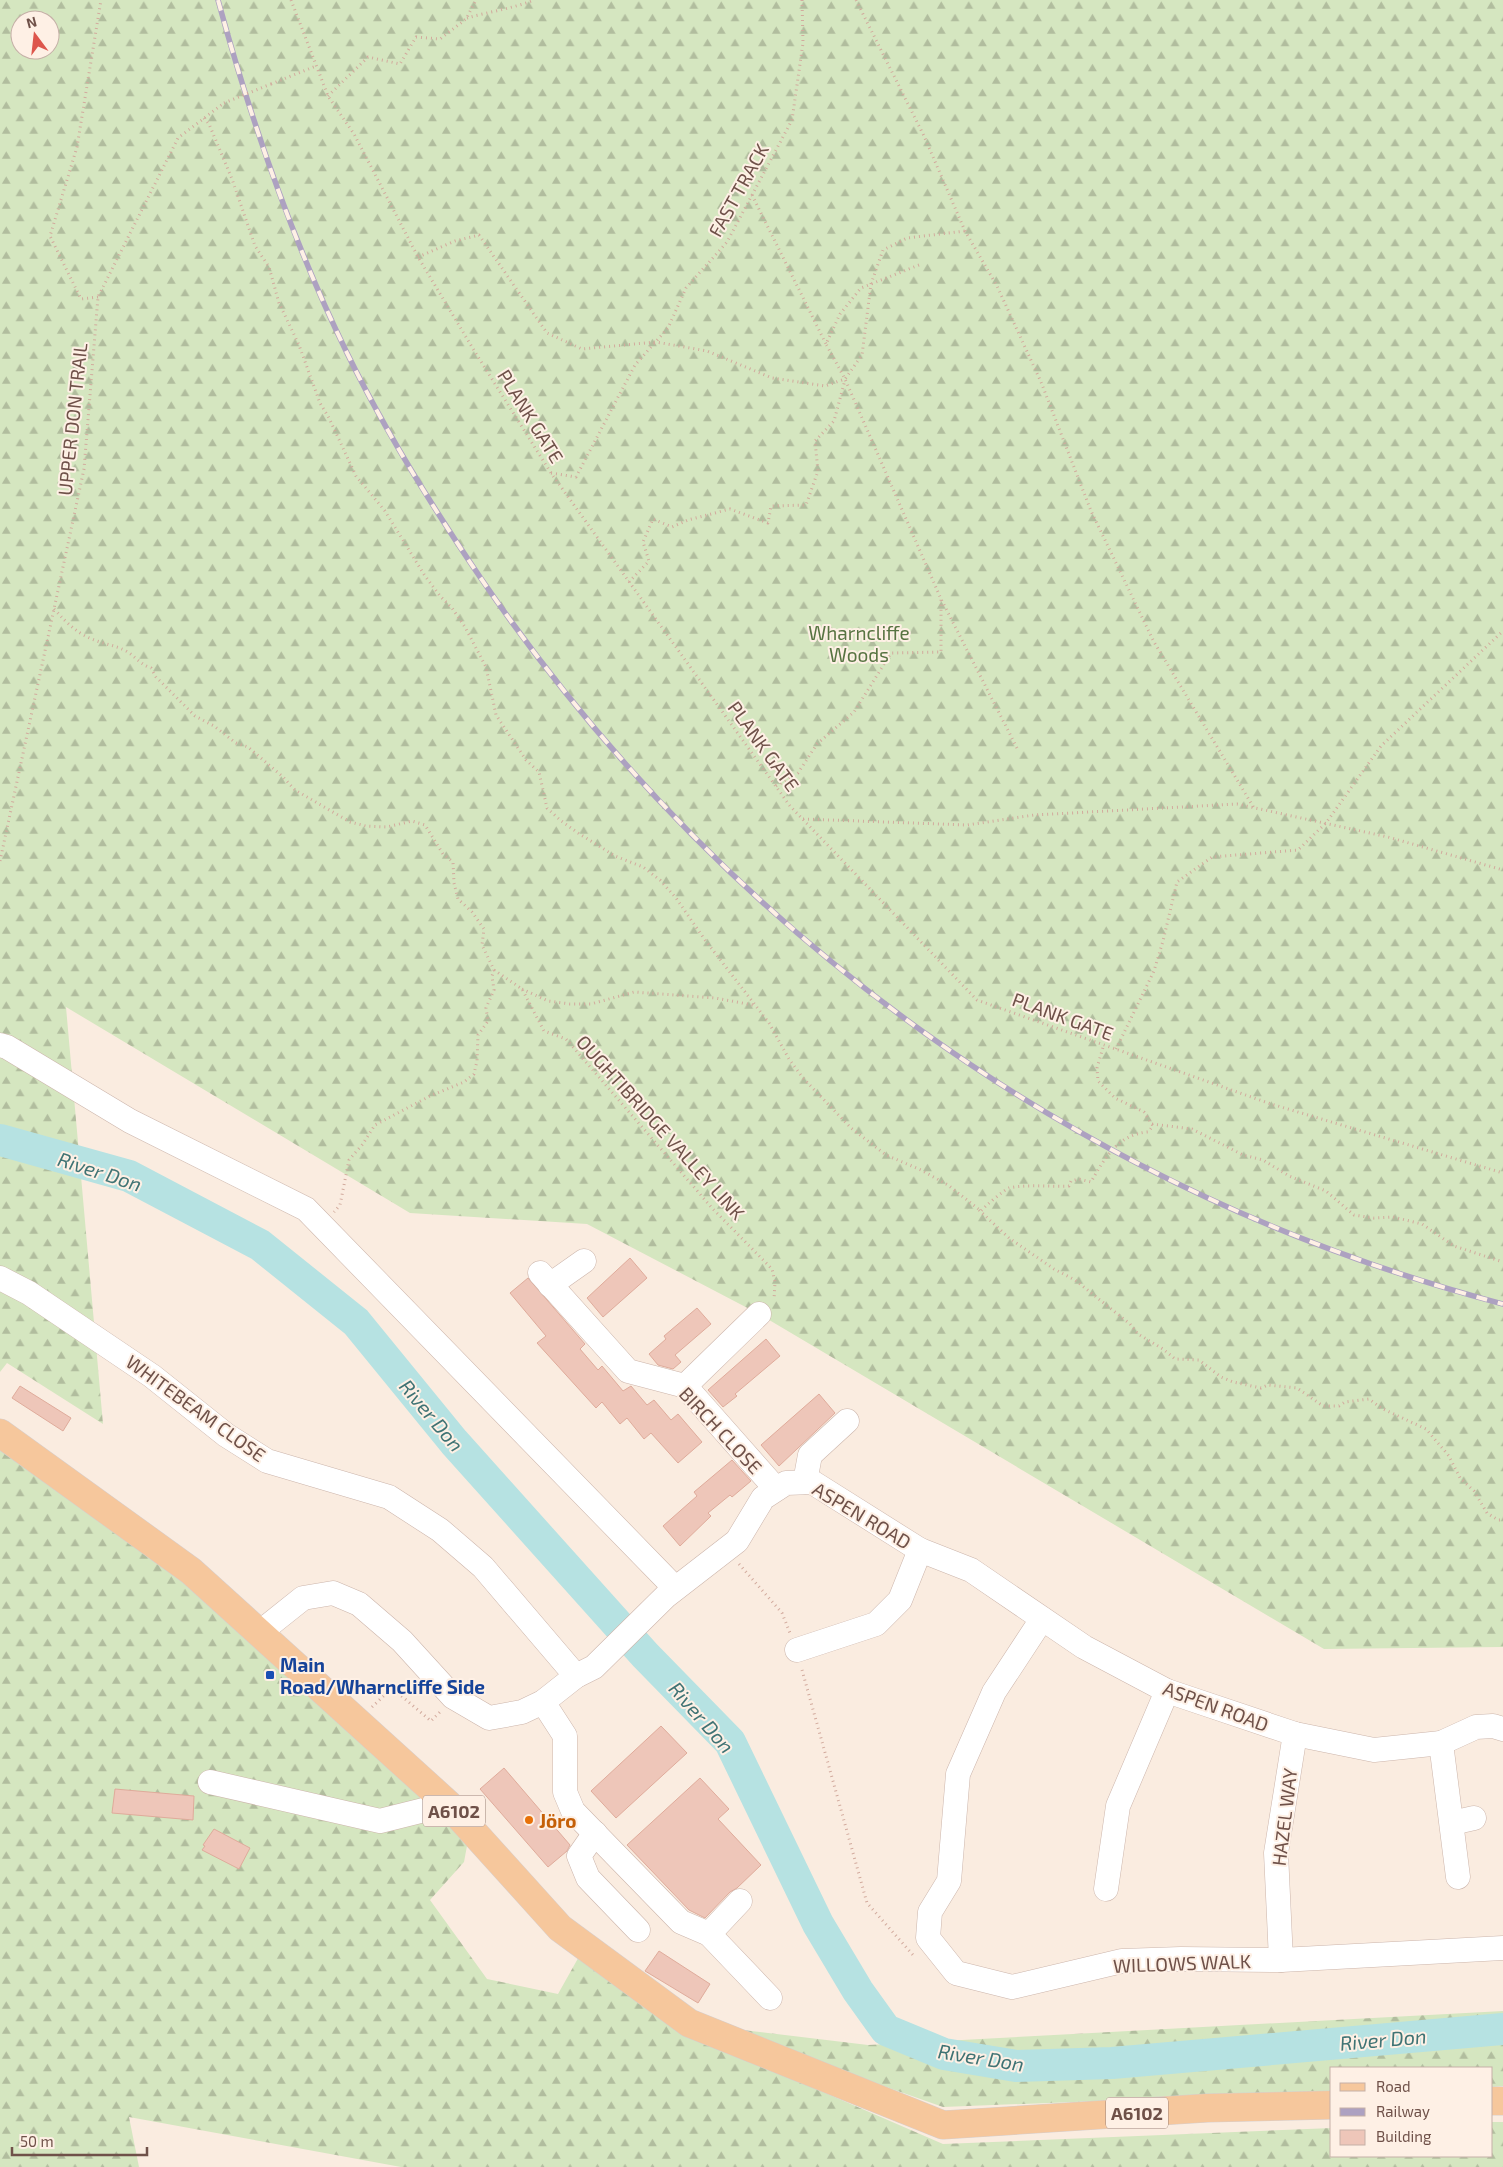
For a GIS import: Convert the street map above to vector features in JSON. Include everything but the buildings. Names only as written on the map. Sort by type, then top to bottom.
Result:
[{"type":"main road","name":"A6102","points":[[0,1433],[191,1570],[448,1804],[560,1928],[689,2023],[943,2125],[1208,2108],[1330,2105]]},
{"type":"street","points":[[0,1045],[7,1047],[130,1122],[306,1209],[671,1592]]},
{"type":"street","name":"BIRCH CLOSE","points":[[584,1260],[545,1279],[628,1371],[685,1386],[776,1489]]},
{"type":"street","name":"WHITEBEAM CLOSE","points":[[0,1278],[29,1293],[152,1376],[226,1435],[267,1461],[388,1497],[440,1530],[483,1567],[585,1671]]},
{"type":"street","points":[[685,1386],[760,1314]]},
{"type":"street","points":[[805,1482],[810,1455],[847,1421]]},
{"type":"street","name":"ASPEN ROAD","points":[[259,1633],[302,1598],[333,1594],[359,1604],[402,1641],[453,1698],[489,1718],[522,1712],[543,1702],[585,1671],[671,1592],[737,1541],[763,1498],[786,1483],[812,1482],[831,1492],[920,1550],[971,1570],[1084,1647],[1167,1691],[1295,1734],[1374,1750],[1440,1743],[1476,1727],[1492,1726],[1503,1729]]},
{"type":"street","points":[[797,1650],[876,1624],[900,1600],[920,1550]]},
{"type":"street","name":"WILLOWS WALK","points":[[1042,1619],[994,1692],[958,1774],[949,1881],[930,1912],[928,1938],[956,1972],[1012,1986],[1122,1962],[1181,1959],[1281,1960],[1503,1948]]},
{"type":"street","points":[[1106,1889],[1118,1806],[1167,1691]]},
{"type":"street","points":[[543,1702],[565,1736],[565,1792],[572,1811],[681,1922],[709,1934],[770,1998]]},
{"type":"street","name":"HAZEL WAY","points":[[1281,1960],[1276,1853],[1295,1734]]},
{"type":"street","points":[[1440,1743],[1463,1821],[1458,1878]]},
{"type":"street","points":[[210,1782],[380,1821],[448,1804]]},
{"type":"street","points":[[594,1833],[579,1856],[588,1878],[638,1930]]},
{"type":"street","points":[[709,1934],[740,1900]]},
{"type":"path","points":[[98,297],[81,299],[50,236],[77,147],[102,0]]},
{"type":"path","name":"PLANK GATE","points":[[291,0],[328,96],[354,134],[418,257],[551,473],[776,786],[803,819],[978,1000],[1271,1104],[1503,1173]]},
{"type":"path","points":[[466,19],[476,0]]},
{"type":"path","points":[[328,96],[368,57],[400,64],[416,37],[440,39],[466,19],[534,0]]},
{"type":"path","name":"FAST TRACK","points":[[551,473],[576,477],[634,365],[668,328],[686,288],[727,242],[792,120],[803,43],[802,0]]},
{"type":"path","points":[[856,0],[924,136],[965,231],[997,286],[1042,382],[1091,511],[1154,642],[1254,808]]},
{"type":"path","name":"UPPER DON TRAIL","points":[[0,861],[84,469],[98,297],[178,138],[224,103],[316,66]]},
{"type":"path","points":[[204,118],[210,124],[232,179],[255,246],[269,267],[279,303],[299,346],[320,403],[329,418],[344,454],[356,476],[385,511],[425,576],[465,627],[486,667],[496,714],[526,760],[539,772],[547,808],[560,820],[615,856],[638,864],[654,874],[676,898],[705,940],[769,1023],[789,1059],[803,1078],[851,1128],[886,1155],[921,1170],[948,1185],[981,1210],[994,1201],[998,1194],[1008,1188],[1066,1186],[1071,1181],[1079,1179],[1091,1182],[1116,1144],[1138,1133],[1148,1132],[1153,1126],[1152,1124]]},
{"type":"path","points":[[752,195],[845,379],[941,599],[1016,748]]},
{"type":"path","points":[[629,582],[649,561],[643,542],[653,519],[672,527],[688,520],[730,509],[768,523],[771,506],[806,505],[818,471],[815,441],[834,421],[845,379],[862,355],[871,284],[883,250],[907,238],[965,231]]},
{"type":"path","points":[[418,257],[456,241],[478,235],[547,333],[582,349],[656,342],[707,351],[772,378],[825,386],[845,379]]},
{"type":"path","points":[[826,344],[840,314],[861,288],[919,264]]},
{"type":"path","points":[[776,786],[798,773],[816,744],[854,712],[891,653],[940,652],[941,599]]},
{"type":"path","points":[[54,608],[72,629],[102,643],[113,644],[151,668],[156,677],[195,716],[214,726],[236,743],[248,747],[295,790],[350,822],[366,826],[387,827],[412,821],[425,826],[443,854],[453,862],[454,883],[458,899],[472,912],[484,929],[482,945],[494,970],[492,976],[494,990],[486,1008],[488,1020],[478,1035],[477,1061],[474,1074],[464,1082],[430,1096],[375,1125],[349,1160],[340,1205],[322,1225]]},
{"type":"path","points":[[1116,1049],[1154,971],[1177,882],[1212,857],[1298,850],[1326,823],[1381,746],[1503,630]]},
{"type":"path","points":[[803,819],[966,825],[1034,815],[1237,804],[1388,837],[1503,870]]},
{"type":"path","name":"OUGHTIBRIDGE VALLEY LINK","points":[[494,970],[522,989],[544,1031],[566,1039],[712,1208],[772,1269],[775,1282],[774,1298],[760,1314]]},
{"type":"path","points":[[522,989],[548,1001],[570,1004],[591,1004],[634,992],[715,998],[754,1005]]},
{"type":"path","points":[[1104,1044],[1096,1068],[1100,1084],[1115,1098],[1144,1112],[1152,1124],[1192,1129],[1242,1155],[1263,1160],[1289,1176],[1326,1191],[1354,1215],[1374,1218],[1393,1216],[1422,1224],[1454,1246],[1503,1262]]},
{"type":"path","points":[[973,1204],[1009,1238],[1054,1269],[1075,1280],[1130,1324],[1138,1334],[1175,1359],[1199,1360],[1220,1377],[1233,1382],[1260,1388],[1268,1386],[1296,1388],[1323,1406],[1339,1406],[1345,1402],[1369,1399],[1381,1408],[1426,1429],[1449,1456],[1460,1478],[1474,1491],[1487,1513],[1498,1520],[1503,1520]]},
{"type":"path","points":[[726,1549],[782,1613],[797,1650],[867,1903],[918,1960]]},
{"type":"path","points":[[357,1721],[392,1688],[431,1721]]},
{"type":"green space","name":"Wharncliffe Woods","points":[[0,0],[1503,0],[1503,1647],[1324,1649],[759,1314],[587,1224],[410,1213],[66,1007],[103,1424],[7,1363],[0,1372]]},
{"type":"green space","points":[[0,1447],[186,1582],[469,1835],[464,1862],[430,1900],[487,1979],[558,1994],[581,1953],[689,2034],[943,2144],[1330,2128],[1330,2157],[1493,2157],[1493,2122],[1503,2122],[1503,2167],[401,2167],[129,2117],[139,2167],[0,2167]]},
{"type":"green space","points":[[1503,2011],[1503,2086],[1493,2087],[1493,2067],[1330,2067],[1330,2092],[943,2107],[717,2027],[868,2045]]},
{"type":"waterway","name":"River Don","points":[[0,1140],[129,1176],[260,1245],[356,1322],[454,1442],[645,1655],[730,1742],[818,1924],[858,1991],[886,2030],[944,2054],[1016,2066],[1112,2063],[1503,2029]]},
{"type":"railway","points":[[218,0],[244,90],[274,180],[308,267],[347,353],[393,439],[426,495],[480,577],[577,707],[684,826],[800,935],[926,1034],[1059,1120],[1200,1194],[1348,1256],[1503,1304]]},
{"type":"place","name":"Main Road/Wharncliffe Side","points":[[270,1675]]},
{"type":"place","name":"Jöro","points":[[529,1820]]}]
